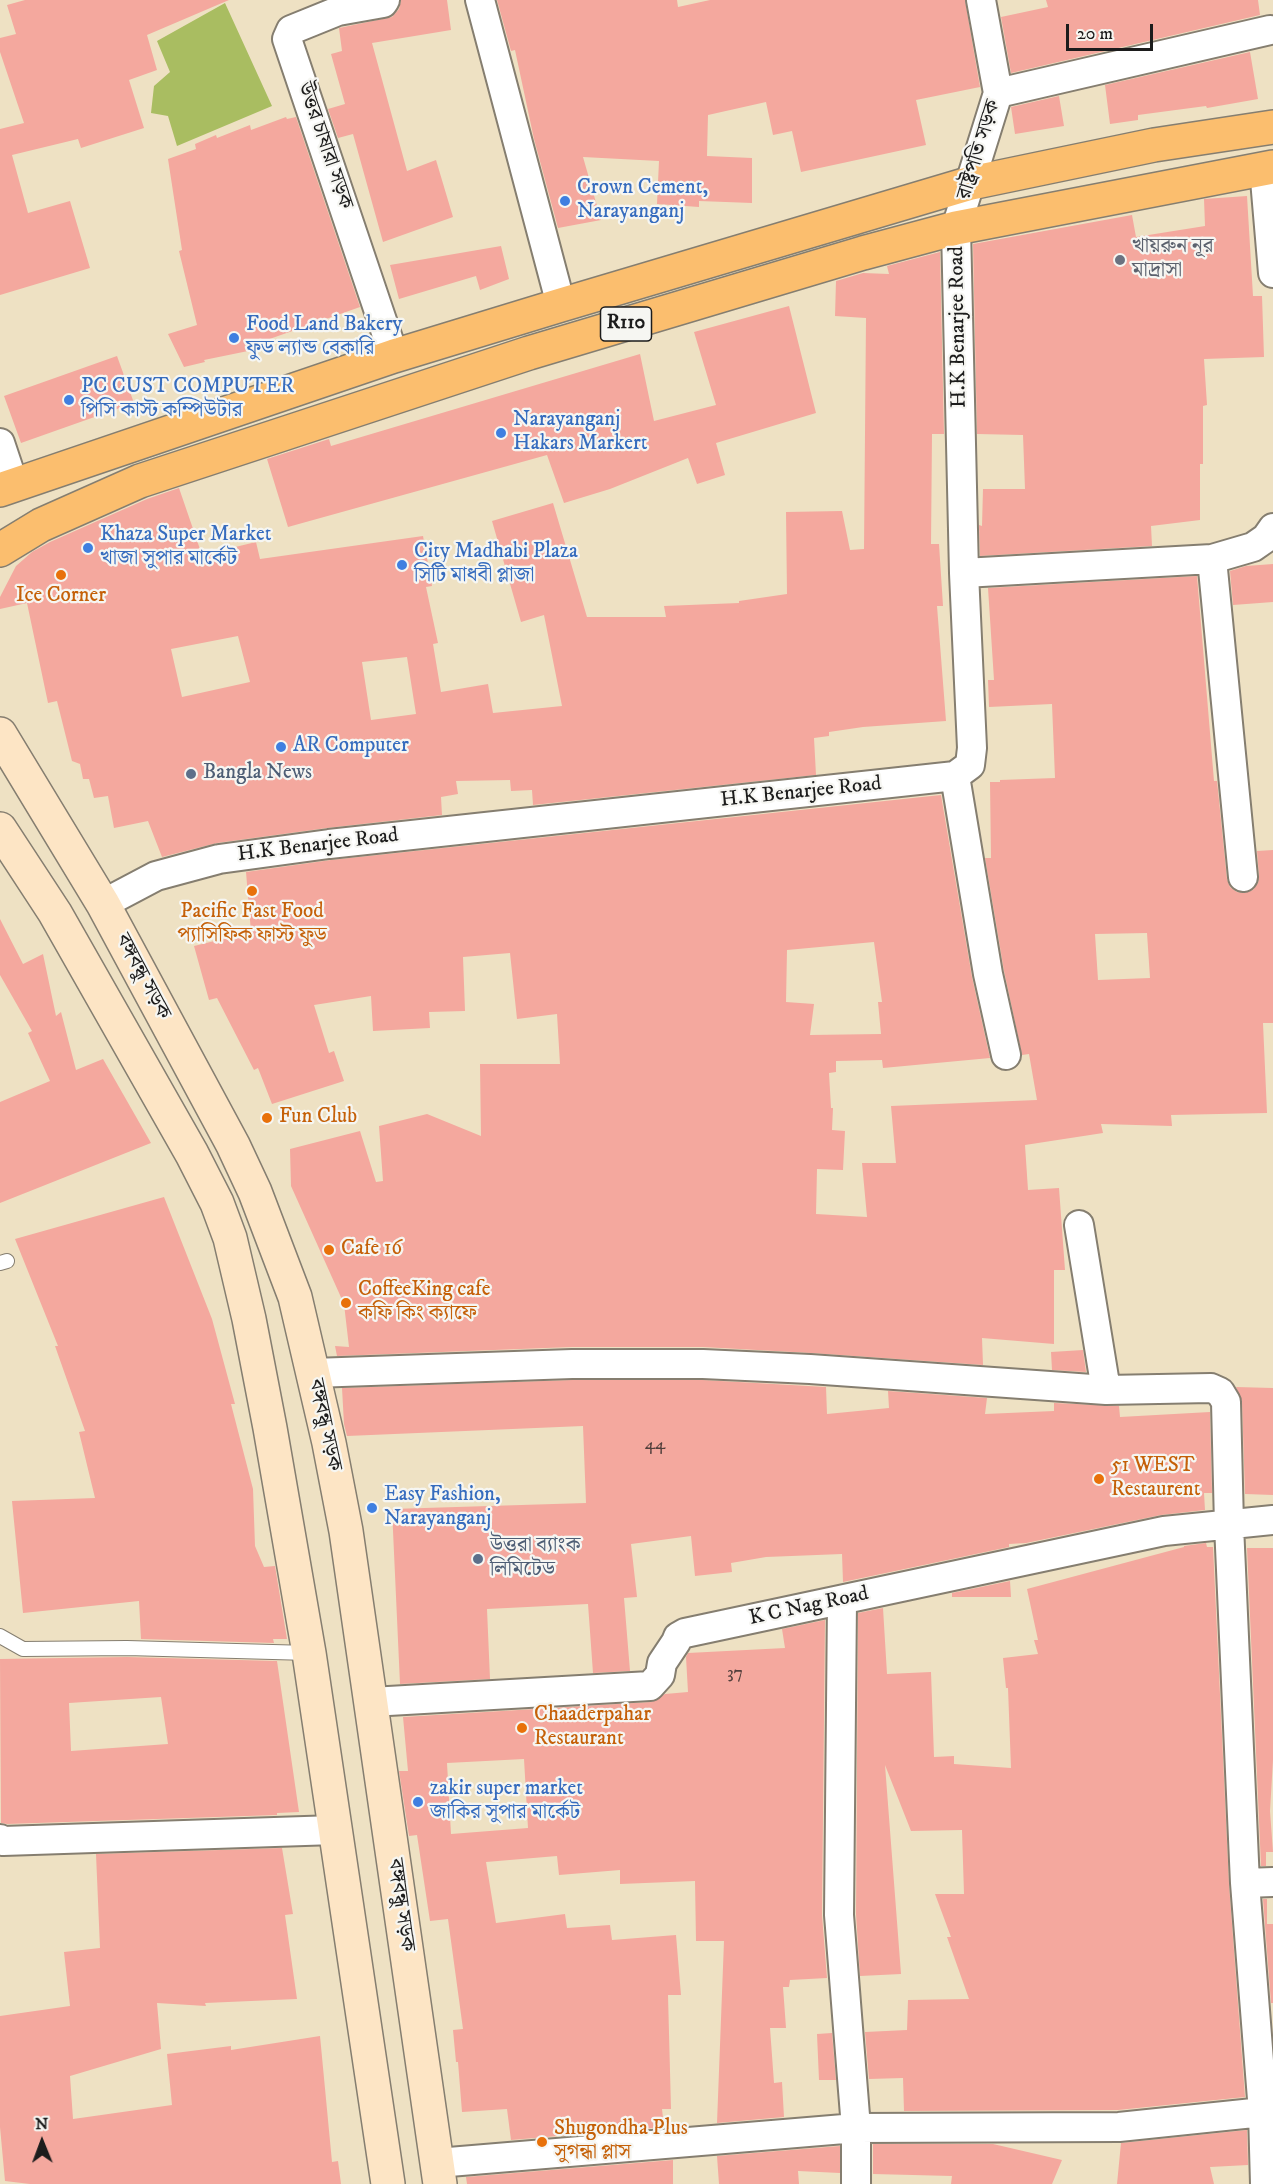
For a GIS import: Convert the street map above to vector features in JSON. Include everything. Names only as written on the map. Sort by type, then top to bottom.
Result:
[{"type":"main road","name":"R110","points":[[7,488],[394,357],[970,183],[1154,145],[1273,127]]},
{"type":"main road","name":"R110","points":[[0,550],[41,525],[140,481],[529,353],[863,253],[956,228],[1269,167]]},
{"type":"main road","name":"বঙ্গবন্ধু সড়ক","points":[[0,734],[103,904],[233,1145],[255,1192],[295,1297],[329,1443],[346,1531],[438,2174]]},
{"type":"main road","name":"বঙ্গবন্ধু সড়ক","points":[[0,829],[55,914],[192,1154],[217,1203],[232,1246],[251,1329],[309,1653],[388,2184]]},
{"type":"street","name":"উত্তর চাষারা সড়ক","points":[[385,0],[383,3],[338,11],[291,30],[287,39],[394,357]]},
{"type":"street","points":[[480,0],[561,305]]},
{"type":"street","name":"রাষ্ট্রপতি সড়ক","points":[[956,228],[999,93],[981,0]]},
{"type":"street","points":[[999,93],[1270,30]]},
{"type":"street","points":[[1269,167],[1273,273]]},
{"type":"street","name":"H.K Benarjee Road","points":[[103,904],[156,876],[219,859],[329,844],[955,776],[970,765],[972,748],[964,573],[956,228]]},
{"type":"street","points":[[0,443],[7,488]]},
{"type":"street","points":[[964,573],[1212,559],[1253,547],[1270,533]]},
{"type":"street","points":[[1212,559],[1243,877]]},
{"type":"street","points":[[955,776],[988,974],[1006,1055]]},
{"type":"street","points":[[1079,1225],[1106,1390]]},
{"type":"street","points":[[313,1373],[572,1364],[703,1364],[810,1369],[1106,1390],[1211,1388],[1220,1392],[1226,1402],[1229,1525],[1245,1883],[1268,2173]]},
{"type":"street","name":"K C Nag Road","points":[[371,1702],[650,1686],[660,1675],[662,1663],[678,1636],[685,1632],[842,1601],[1164,1531],[1273,1520]]},
{"type":"street","points":[[842,1601],[838,1915],[856,2128],[856,2184]]},
{"type":"street","points":[[0,1839],[3,1841],[335,1830]]},
{"type":"street","points":[[1245,1883],[1273,1882]]},
{"type":"street","points":[[438,2174],[856,2128],[1119,2127],[1263,2112]]},
{"type":"lane","points":[[0,1636],[23,1649],[127,1648],[309,1653]]},
{"type":"green space","points":[[225,3],[272,106],[177,146],[168,116],[151,113],[154,86],[170,72],[157,41]]},
{"type":"building","points":[[25,0],[229,0],[147,35],[157,70],[129,80],[144,128],[81,148],[78,139],[12,155],[28,213],[70,201],[90,268],[0,295],[0,129],[24,123],[0,52],[0,38],[16,34],[7,5]]},
{"type":"building","points":[[401,0],[447,0],[451,30],[372,43],[407,171],[436,160],[453,217],[383,242],[353,134],[338,138],[328,109],[345,104],[331,54],[342,51],[339,28],[392,17],[399,9]]},
{"type":"building","points":[[497,0],[677,0],[678,7],[710,0],[965,0],[980,87],[916,100],[926,145],[801,172],[792,131],[773,135],[766,102],[708,115],[707,156],[752,158],[752,203],[699,201],[699,207],[657,204],[659,161],[583,157],[601,220],[558,228],[534,139],[515,50],[511,51]]},
{"type":"building","points":[[1046,0],[1258,0],[1260,15],[1011,73],[1001,17],[1048,7]]},
{"type":"building","points":[[1250,52],[1258,99],[1207,108],[1206,106],[1138,115],[1138,120],[1110,124],[1105,85]]},
{"type":"building","points":[[1059,96],[1064,126],[1015,134],[1011,107]]},
{"type":"building","points":[[286,117],[287,119],[296,117],[360,307],[247,347],[248,351],[204,360],[205,362],[184,367],[168,334],[197,325],[179,251],[182,250],[168,159],[196,149],[195,144],[216,135],[217,138],[250,125],[251,130]]},
{"type":"building","points":[[1247,196],[1253,296],[1262,296],[1264,357],[1204,359],[1207,405],[1203,406],[1200,520],[1151,526],[1152,546],[980,556],[979,525],[982,526],[983,489],[1025,489],[1023,435],[977,434],[973,244],[1132,215],[1136,237],[1205,226],[1204,199]]},
{"type":"building","points":[[501,246],[509,279],[480,290],[476,276],[399,299],[390,265]]},
{"type":"building","points":[[940,252],[944,434],[932,434],[931,544],[939,544],[943,606],[937,606],[946,721],[863,727],[829,732],[829,736],[814,738],[816,775],[533,805],[532,790],[511,791],[510,780],[456,781],[458,794],[441,797],[442,815],[217,843],[162,857],[148,821],[114,828],[108,796],[94,798],[89,779],[83,779],[80,764],[72,761],[57,701],[48,703],[27,603],[0,609],[0,597],[16,566],[32,552],[147,499],[179,488],[202,555],[256,542],[260,559],[423,536],[432,586],[426,587],[438,643],[433,644],[441,692],[488,684],[493,713],[562,706],[544,615],[521,622],[492,521],[553,503],[587,617],[666,617],[664,606],[739,603],[739,601],[787,594],[786,512],[842,511],[850,550],[864,549],[866,318],[835,316],[836,281],[863,273],[889,274],[887,266]],"holes":[[[238,636],[250,682],[182,697],[171,649]],[[407,657],[416,714],[371,720],[362,662]]]},
{"type":"building","points":[[789,306],[816,413],[716,443],[725,475],[697,484],[688,458],[610,489],[564,503],[547,455],[288,527],[267,459],[329,439],[331,446],[640,354],[654,421],[716,405],[694,332]]},
{"type":"building","name":"PC CUST COMPUTER পিসি কাস্ট কম্পিউটার","points":[[117,356],[134,403],[21,443],[4,396]]},
{"type":"building","points":[[1273,564],[1273,602],[1233,605],[1230,571],[1246,566]]},
{"type":"building","points":[[1197,576],[1214,781],[1217,781],[1227,879],[1230,887],[1237,892],[1244,893],[1253,890],[1258,883],[1259,876],[1257,851],[1273,850],[1273,1023],[1263,1023],[1267,1113],[1171,1115],[1172,1126],[1101,1124],[1103,1133],[1025,1145],[1028,1190],[1059,1188],[1065,1270],[1054,1270],[1054,1344],[982,1338],[983,1365],[703,1347],[572,1347],[337,1356],[335,1346],[349,1347],[344,1304],[291,1186],[290,1149],[360,1131],[376,1182],[383,1181],[379,1126],[427,1114],[481,1136],[480,1064],[560,1064],[557,1014],[517,1019],[510,953],[463,957],[465,1011],[429,1012],[430,1028],[373,1031],[371,996],[314,1005],[329,1053],[334,1051],[344,1081],[272,1104],[258,1068],[254,1070],[217,998],[209,1000],[194,946],[251,932],[246,872],[331,860],[941,795],[972,977],[990,1058],[883,1068],[882,1060],[836,1061],[836,1072],[829,1073],[831,1108],[833,1108],[832,1130],[845,1131],[843,1170],[817,1169],[816,1214],[867,1217],[862,1163],[896,1163],[891,1106],[1037,1100],[1029,1054],[1022,1055],[1004,971],[985,858],[991,858],[990,782],[1055,778],[1052,704],[989,707],[988,680],[994,680],[988,588]],"holes":[[[1147,933],[1150,978],[1098,980],[1095,934]],[[874,942],[882,1002],[878,1002],[881,1034],[810,1035],[814,1004],[786,1002],[787,950]]]},
{"type":"building","points":[[0,919],[23,964],[43,954],[56,1016],[61,1012],[76,1070],[103,1059],[151,1143],[0,1203],[0,1102],[50,1081],[28,1033],[32,1031],[0,975]]},
{"type":"building","points":[[164,1197],[212,1319],[235,1404],[231,1404],[253,1489],[255,1546],[264,1567],[275,1566],[287,1639],[273,1639],[274,1643],[141,1639],[139,1601],[23,1613],[12,1501],[95,1498],[79,1432],[85,1431],[55,1346],[58,1346],[15,1239]]},
{"type":"building","points":[[1083,1350],[1086,1372],[1052,1370],[1051,1352]]},
{"type":"building","points":[[572,1380],[703,1380],[826,1387],[827,1414],[889,1408],[888,1391],[987,1398],[985,1414],[1054,1411],[1054,1403],[1119,1406],[1120,1417],[1210,1412],[1212,1493],[1204,1493],[1205,1510],[1161,1515],[1026,1543],[1009,1544],[1009,1547],[843,1582],[842,1554],[766,1557],[731,1563],[732,1572],[695,1576],[691,1536],[631,1544],[637,1597],[624,1598],[630,1671],[593,1673],[588,1604],[487,1609],[490,1679],[400,1684],[392,1509],[586,1503],[583,1426],[347,1436],[342,1388]]},
{"type":"building","points":[[1236,1387],[1273,1388],[1273,1495],[1245,1494],[1242,1402]]},
{"type":"building","points":[[1206,1543],[1207,1547],[1213,1547],[1229,1884],[1245,2097],[1118,2110],[904,2111],[903,2078],[869,2079],[865,2032],[907,2030],[908,2000],[969,1999],[947,1937],[951,1937],[935,1894],[964,1894],[962,1830],[911,1831],[885,1765],[901,1974],[860,1976],[856,1914],[858,1613],[883,1608],[887,1674],[931,1672],[934,1757],[954,1756],[954,1764],[1011,1768],[1008,1688],[1006,1688],[1003,1658],[1038,1654],[1034,1640],[1038,1640],[1027,1589],[1184,1546]]},
{"type":"building","points":[[1247,1548],[1273,1548],[1273,1760],[1270,1811],[1273,1852],[1266,1852],[1266,1866],[1261,1866]]},
{"type":"building","points":[[1010,1581],[1011,1597],[952,1597],[952,1593]]},
{"type":"building","points":[[825,1620],[822,1915],[827,1978],[790,1980],[789,1987],[783,1987],[786,2028],[770,2028],[774,2083],[782,2082],[784,2117],[717,2123],[724,1941],[696,1941],[695,1881],[620,1884],[620,1870],[559,1875],[557,1856],[486,1862],[496,1923],[565,1914],[567,1928],[610,1925],[612,1940],[676,1935],[681,1995],[668,1995],[671,2109],[662,2109],[664,2127],[511,2140],[507,2109],[462,2112],[453,2030],[463,2029],[448,1919],[430,1921],[417,1835],[409,1836],[399,1771],[408,1771],[403,1717],[651,1702],[665,1694],[688,1692],[686,1657],[688,1653],[785,1648],[782,1629]],"holes":[[[524,1759],[528,1828],[451,1834],[447,1763]]]},
{"type":"building","points":[[127,1657],[277,1661],[299,1812],[277,1813],[277,1815],[1,1823],[0,1659]],"holes":[[[161,1697],[168,1744],[71,1751],[69,1703]]]},
{"type":"building","points":[[282,1848],[293,1914],[285,1915],[297,1999],[205,2003],[206,2006],[157,2003],[161,2049],[70,2076],[73,2119],[172,2105],[167,2054],[231,2046],[231,2050],[320,2036],[332,2162],[338,2161],[341,2184],[30,2184],[5,2181],[0,2127],[0,2016],[70,2006],[64,1952],[100,1948],[96,1854]]},
{"type":"building","points":[[1263,1899],[1267,1899],[1267,1924],[1273,1924],[1273,2003],[1271,2003]]},
{"type":"building","points":[[832,2033],[836,2080],[819,2080],[817,2034]]},
{"type":"building","points":[[1247,2130],[1248,2165],[1210,2167],[1214,2184],[1117,2184],[1121,2143]]},
{"type":"building","points":[[873,2144],[993,2144],[1062,2160],[1052,2184],[951,2184],[952,2176],[873,2174]]},
{"type":"building","points":[[840,2146],[840,2173],[798,2171],[799,2184],[719,2184],[717,2156]]},
{"type":"building","points":[[673,2160],[673,2184],[467,2184],[466,2177]]},
{"type":"place","name":"Crown Cement, Narayanganj","points":[[565,201]]},
{"type":"place","name":"খায়রুন নূর মাদ্রাসা","points":[[1120,260]]},
{"type":"place","name":"Food Land Bakery ফুড ল্যান্ড বেকারি","points":[[234,338]]},
{"type":"place","name":"PC CUST COMPUTER পিসি কাস্ট কম্পিউটার","points":[[69,400]]},
{"type":"place","name":"Narayanganj Hakars Markert","points":[[501,433]]},
{"type":"place","name":"Khaza Super Market খাজা সুপার মার্কেট","points":[[88,548]]},
{"type":"place","name":"City Madhabi Plaza সিটি মাধবী প্লাজা","points":[[402,565]]},
{"type":"place","name":"Ice Corner","points":[[61,575]]},
{"type":"place","name":"AR Computer","points":[[281,747]]},
{"type":"place","name":"Bangla News","points":[[191,774]]},
{"type":"place","name":"Pacific Fast Food প্যাসিফিক ফাস্ট ফুড","points":[[252,891]]},
{"type":"place","name":"Fun Club","points":[[267,1118]]},
{"type":"place","name":"Cafe 16","points":[[329,1250]]},
{"type":"place","name":"CoffeeKing cafe কফি কিং ক্যাফে","points":[[346,1303]]},
{"type":"place","name":"51 WEST Restaurent","points":[[1099,1479]]},
{"type":"place","name":"Easy Fashion, Narayanganj","points":[[372,1508]]},
{"type":"place","name":"উত্তরা ব্যাংক লিমিটেড","points":[[478,1559]]},
{"type":"place","name":"Chaaderpahar Restaurant","points":[[522,1728]]},
{"type":"place","name":"zakir super market জাকির সুপার মার্কেট","points":[[418,1802]]},
{"type":"place","name":"Shugondha Plus সুগন্ধা প্লাস","points":[[542,2142]]}]
